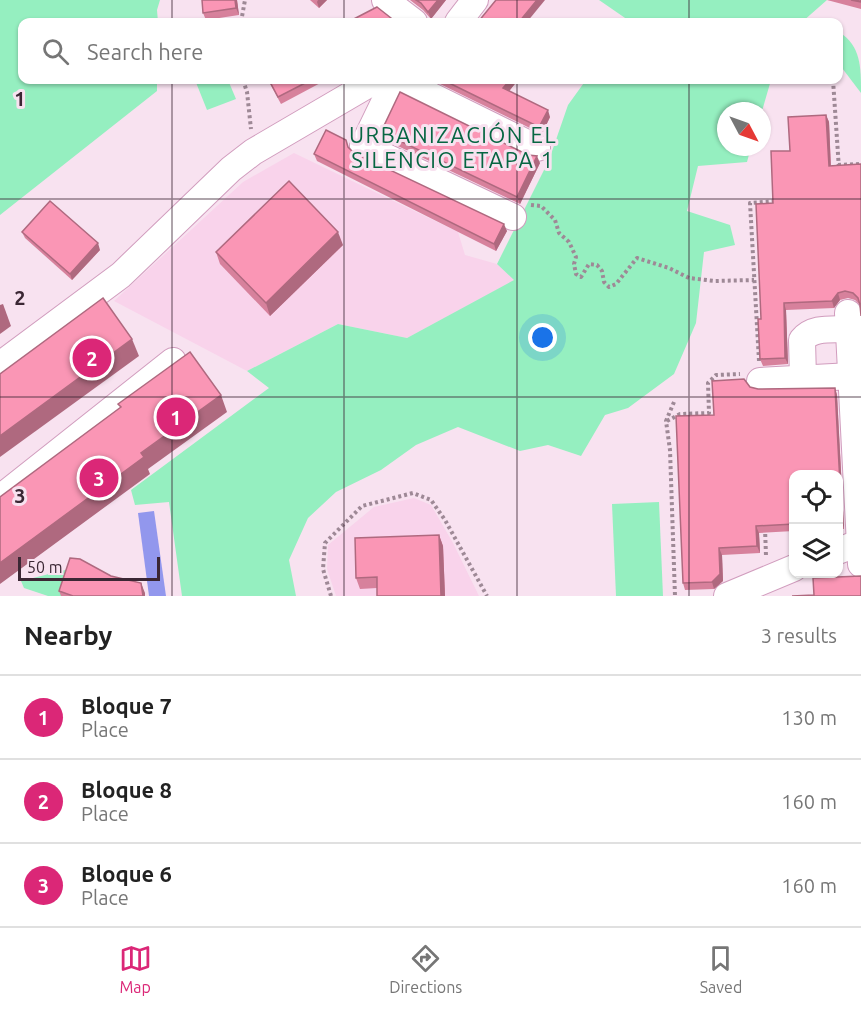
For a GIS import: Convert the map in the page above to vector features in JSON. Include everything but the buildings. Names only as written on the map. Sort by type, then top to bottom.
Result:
[{"type":"street","points":[[385,0],[409,18]]},
{"type":"street","points":[[461,18],[475,0]]},
{"type":"street","points":[[0,365],[120,275],[231,169],[253,152],[369,84]]},
{"type":"street","points":[[395,84],[363,146],[513,217]]},
{"type":"street","points":[[405,84],[537,148]]},
{"type":"street","points":[[803,378],[802,340],[806,334],[849,321],[855,550]]},
{"type":"street","points":[[0,498],[173,361]]},
{"type":"street","points":[[759,377],[852,376]]},
{"type":"street","points":[[727,596],[789,570]]},
{"type":"path","points":[[243,18],[245,0]]},
{"type":"path","points":[[244,84],[253,152]]},
{"type":"path","points":[[833,84],[839,176]]},
{"type":"path","points":[[838,165],[861,164]]},
{"type":"path","points":[[666,421],[680,414],[710,413],[708,383],[716,375],[759,377],[750,203],[784,201]]},
{"type":"path","points":[[513,217],[527,204],[541,206],[555,220],[560,233],[569,242],[576,257],[574,264],[576,274],[582,277],[589,264],[597,265],[602,271],[604,282],[609,286],[616,284],[637,258],[669,268],[689,278],[715,281],[754,280]]},
{"type":"path","points":[[674,402],[666,421],[675,596]]},
{"type":"path","points":[[669,450],[681,449]]},
{"type":"path","points":[[331,596],[324,569],[326,543],[362,506],[413,493],[431,500],[445,520],[487,596]]},
{"type":"path","points":[[765,521],[767,578]]},
{"type":"shaded area","points":[[294,153],[458,232],[465,255],[497,264],[515,280],[407,338],[338,324],[247,371],[114,301],[243,182]]},
{"type":"shaded area","points":[[414,498],[431,505],[479,596],[336,596],[327,569],[328,545],[374,507]]},
{"type":"green space","points":[[0,0],[160,0],[158,18],[18,18],[18,84],[157,84],[157,91],[0,215]]},
{"type":"green space","points":[[599,0],[827,0],[807,18],[625,18]]},
{"type":"green space","points":[[843,35],[856,51],[861,74],[861,93],[843,69]]},
{"type":"green space","points":[[197,84],[230,84],[236,99],[207,110]]},
{"type":"green space","points":[[583,84],[770,84],[765,102],[717,102],[717,156],[749,156],[747,162],[698,166],[687,211],[730,225],[735,245],[704,252],[696,323],[674,374],[628,408],[605,415],[581,456],[548,445],[520,451],[458,427],[416,445],[381,470],[336,492],[308,518],[289,560],[296,596],[182,596],[169,502],[135,505],[131,490],[269,388],[247,371],[338,324],[407,338],[514,280],[497,264],[549,160],[568,105]]},
{"type":"green space","points":[[659,502],[663,596],[616,596],[612,504]]},
{"type":"green space","points":[[73,568],[65,596],[48,596],[24,588],[21,581]]},
{"type":"water","points":[[154,511],[166,596],[149,596],[138,513]]},
{"type":"place","name":"Bloque 8","points":[[92,358]]},
{"type":"place","name":"Bloque 7","points":[[176,417]]},
{"type":"place","name":"Bloque 6","points":[[99,478]]},
{"type":"district","name":"URBANIZACIÓN EL SILENCIO ETAPA 1","points":[[453,146]]}]
